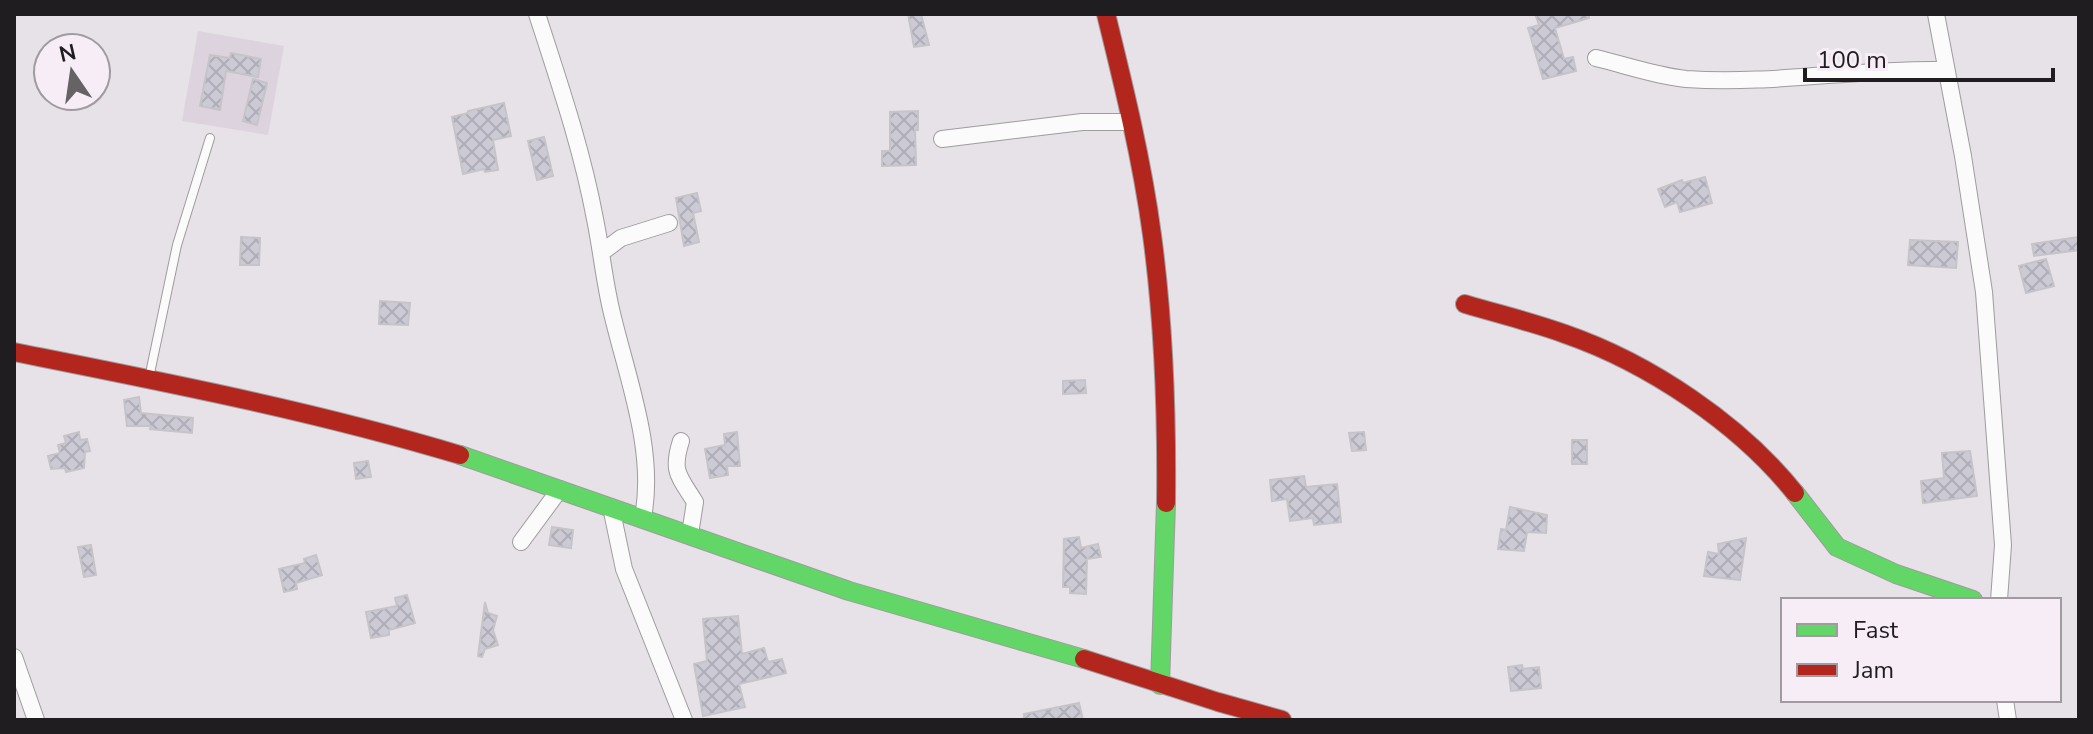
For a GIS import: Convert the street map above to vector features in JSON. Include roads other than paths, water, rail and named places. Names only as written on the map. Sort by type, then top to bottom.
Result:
[{"type":"street","points":[[537,14],[580,154],[619,343],[643,438],[648,491],[643,517]]},
{"type":"street","points":[[1106,14],[1156,262],[1164,379],[1167,500],[1160,685]]},
{"type":"street","points":[[1936,14],[1963,156],[1984,292],[2003,545],[1999,598]]},
{"type":"street","points":[[1596,58],[1683,78],[1945,70]]},
{"type":"street","points":[[942,139],[1071,123],[1130,122]]},
{"type":"street","points":[[601,253],[621,238],[669,223]]},
{"type":"street","points":[[1465,304],[1566,334],[1614,354],[1707,408],[1777,471],[1837,547],[1896,574],[1967,598]]},
{"type":"street","points":[[14,352],[336,420],[412,441],[643,517],[848,591],[1028,641],[1160,685],[1282,720]]},
{"type":"street","points":[[681,441],[675,462],[680,479],[695,502],[690,534]]},
{"type":"street","points":[[521,542],[560,489]]},
{"type":"street","points":[[611,507],[621,558],[684,720]]},
{"type":"street","points":[[14,657],[36,720]]},
{"type":"lane","points":[[149,379],[177,245],[210,138]]}]
